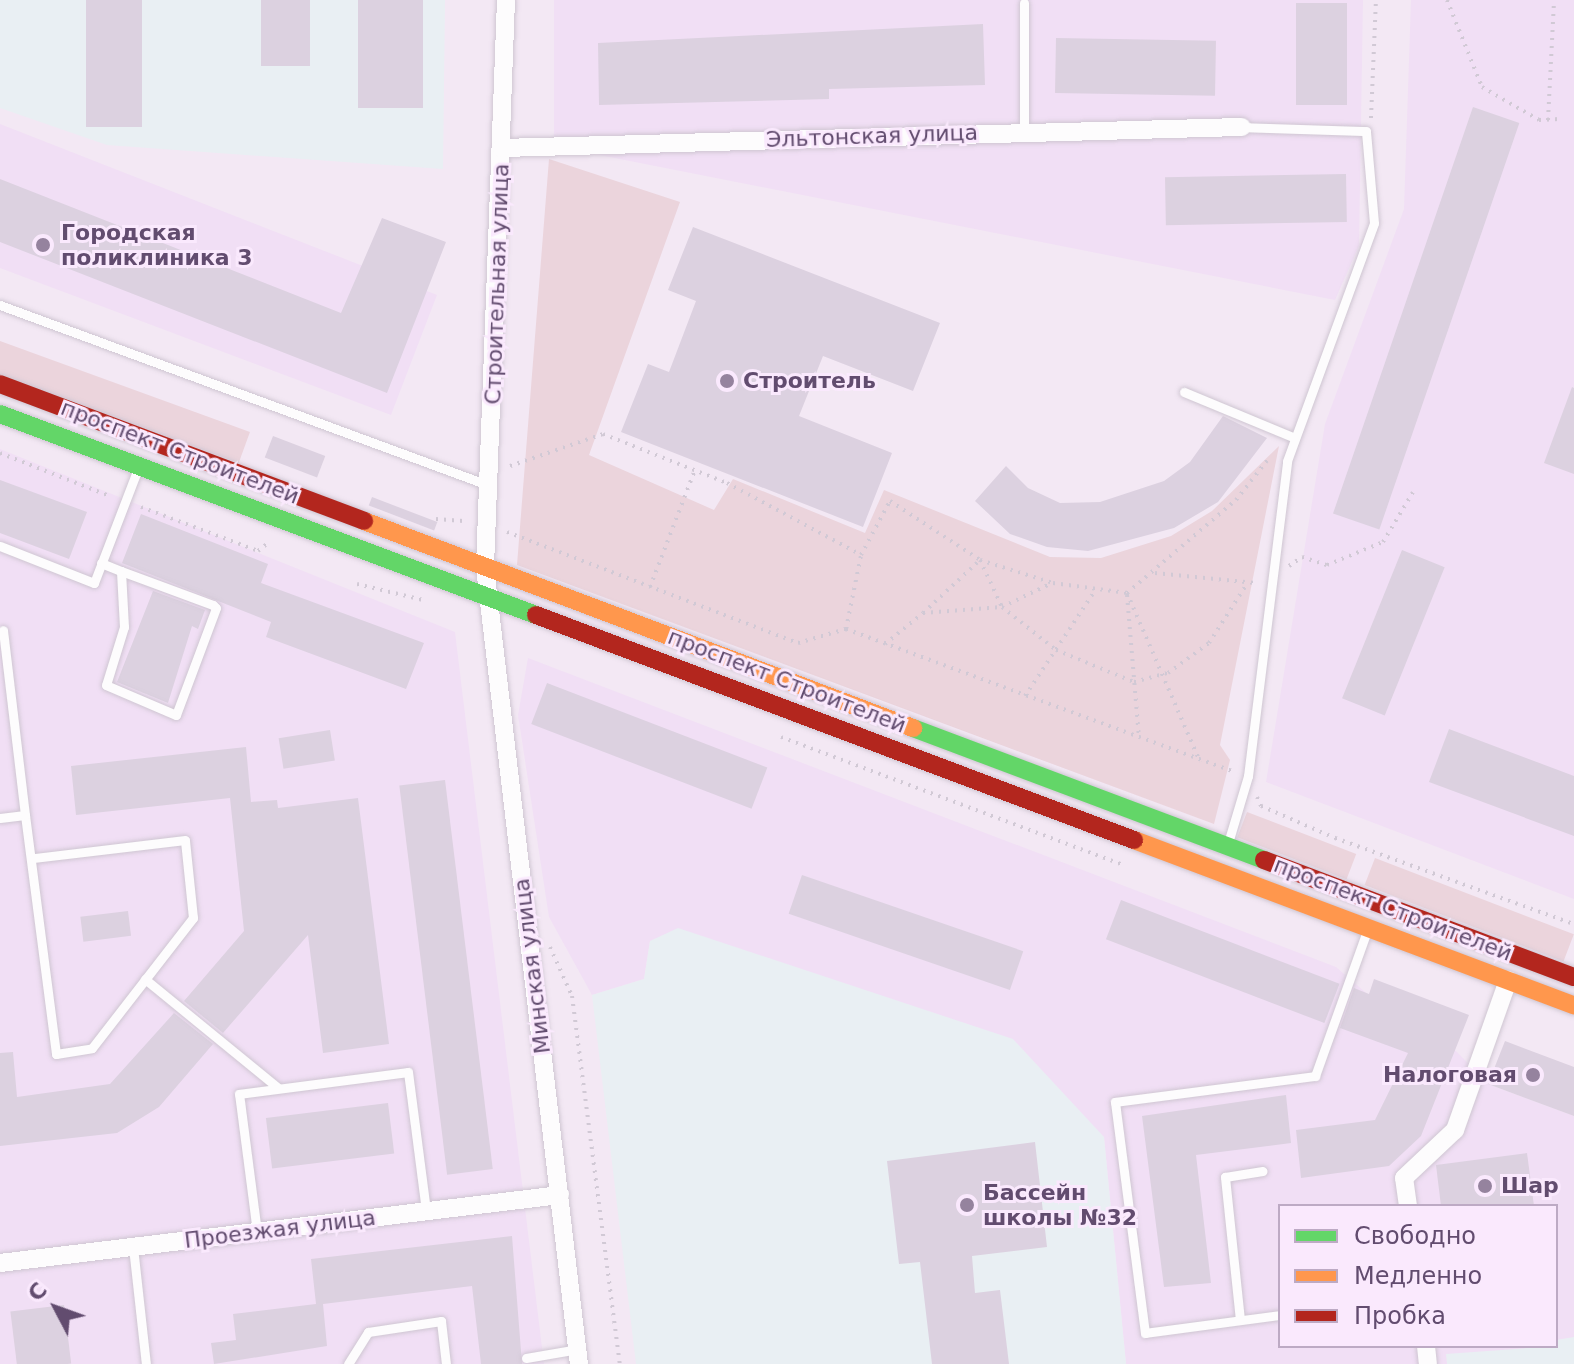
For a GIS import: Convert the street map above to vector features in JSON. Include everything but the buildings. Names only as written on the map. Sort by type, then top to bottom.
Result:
[{"type":"main road","name":"проспект Строителей","points":[[0,384],[1574,977]]},
{"type":"main road","name":"проспект Строителей","points":[[0,414],[1574,1005]]},
{"type":"street","name":"Строительная улица","points":[[485,568],[506,0]]},
{"type":"street","name":"Эльтонская улица","points":[[502,148],[1242,127]]},
{"type":"street","name":"Минская улица","points":[[485,568],[578,1356]]},
{"type":"street","points":[[1408,1204],[1404,1178],[1455,1130],[1508,980]]},
{"type":"street","name":"Проезжая улица","points":[[0,1263],[560,1195]]},
{"type":"lane","points":[[1024,3],[1024,132]]},
{"type":"lane","points":[[1218,872],[1248,776],[1269,577],[1295,438],[1374,223],[1366,131],[1242,127]]},
{"type":"lane","points":[[0,305],[488,485]]},
{"type":"lane","points":[[1184,392],[1295,438]]},
{"type":"lane","points":[[0,546],[94,583],[139,466]]},
{"type":"lane","points":[[101,563],[216,608],[176,715],[106,685],[124,627],[121,571]]},
{"type":"lane","points":[[3,630],[56,1054],[92,1048],[193,918],[185,840],[33,858]]},
{"type":"lane","points":[[0,818],[25,815]]},
{"type":"lane","points":[[1278,1315],[1145,1333],[1115,1102],[1315,1076],[1378,903]]},
{"type":"lane","points":[[145,979],[278,1088]]},
{"type":"lane","points":[[257,1232],[239,1094],[278,1088],[408,1072],[426,1211]]},
{"type":"lane","points":[[1240,1320],[1225,1177],[1263,1171]]},
{"type":"lane","points":[[133,1247],[146,1364]]},
{"type":"lane","points":[[348,1364],[368,1332],[441,1321],[446,1364]]},
{"type":"lane","points":[[526,1358],[578,1356]]},
{"type":"path","points":[[1366,131],[1375,106],[1376,0]]},
{"type":"path","points":[[1447,0],[1482,87],[1548,120],[1560,119]]},
{"type":"path","points":[[1548,120],[1554,0]]},
{"type":"path","points":[[507,480],[508,467],[603,434],[695,470],[861,555]]},
{"type":"path","points":[[846,629],[861,555],[890,501],[980,560],[1053,583],[1094,592],[1127,593],[1236,500],[1279,446]]},
{"type":"path","points":[[650,587],[695,470]]},
{"type":"path","points":[[1383,542],[1413,492]]},
{"type":"path","points":[[506,518],[505,531],[798,643],[846,629],[1200,762],[1248,776],[1261,806],[1574,924]]},
{"type":"path","points":[[980,560],[1002,607],[1056,650],[1134,682],[1168,673],[1209,643],[1245,587]]},
{"type":"path","points":[[885,644],[980,560]]},
{"type":"path","points":[[923,613],[1002,607],[1053,583]]},
{"type":"path","points":[[357,584],[407,602]]},
{"type":"path","points":[[1025,696],[1094,592]]},
{"type":"path","points":[[1127,593],[1168,673],[1200,762]]},
{"type":"path","points":[[1127,593],[1139,739]]},
{"type":"path","points":[[526,917],[558,957],[572,996],[620,1364]]},
{"type":"shaded area","points":[[0,0],[445,0],[443,169],[107,145],[0,108]]},
{"type":"shaded area","points":[[554,0],[1363,0],[1359,246],[1335,300],[554,146]]},
{"type":"shaded area","points":[[1411,0],[1574,0],[1574,899],[1266,782],[1325,424],[1404,209]]},
{"type":"shaded area","points":[[0,124],[437,295],[391,415],[0,268]]},
{"type":"shaded area","points":[[549,159],[680,202],[589,455],[714,510],[733,479],[865,533],[884,490],[1050,557],[1101,558],[1171,536],[1212,511],[1279,446],[1220,745],[1230,760],[1214,824],[517,565]]},
{"type":"shaded area","points":[[0,341],[250,432],[239,463],[0,376]]},
{"type":"shaded area","points":[[0,449],[455,632],[544,1364],[0,1364]]},
{"type":"shaded area","points":[[528,658],[1336,967],[1415,1035],[1456,1051],[1488,1084],[1574,1116],[1574,1364],[1126,1364],[1104,1137],[650,941],[644,979],[592,995],[549,917],[518,715]]},
{"type":"shaded area","points":[[1247,812],[1356,854],[1347,879],[1237,837]]},
{"type":"shaded area","points":[[1375,858],[1574,934],[1563,961],[1365,885]]},
{"type":"shaded area","points":[[678,928],[1013,1039],[1104,1137],[1126,1364],[636,1364],[592,995],[644,979],[650,941]]},
{"type":"shaded area","points":[[1574,1337],[1574,1364],[1447,1364],[1446,1354],[1558,1348],[1558,1340]]},
{"type":"traffic: fast","points":[[0,414],[536,615]]},
{"type":"traffic: fast","points":[[913,728],[1264,860]]},
{"type":"traffic: slow","points":[[364,521],[913,728]]},
{"type":"traffic: slow","points":[[1134,840],[1574,1005]]},
{"type":"traffic: jam","points":[[0,384],[364,521]]},
{"type":"traffic: jam","points":[[536,615],[1134,840]]},
{"type":"traffic: jam","points":[[1264,860],[1574,977]]},
{"type":"place","name":"Городская поликлиника 3","points":[[43,245]]},
{"type":"place","name":"Строитель","points":[[727,381]]},
{"type":"place","name":"Налоговая","points":[[1533,1075]]},
{"type":"place","name":"Шар","points":[[1485,1186]]},
{"type":"place","name":"Бассейн школы №32","points":[[967,1205]]}]
